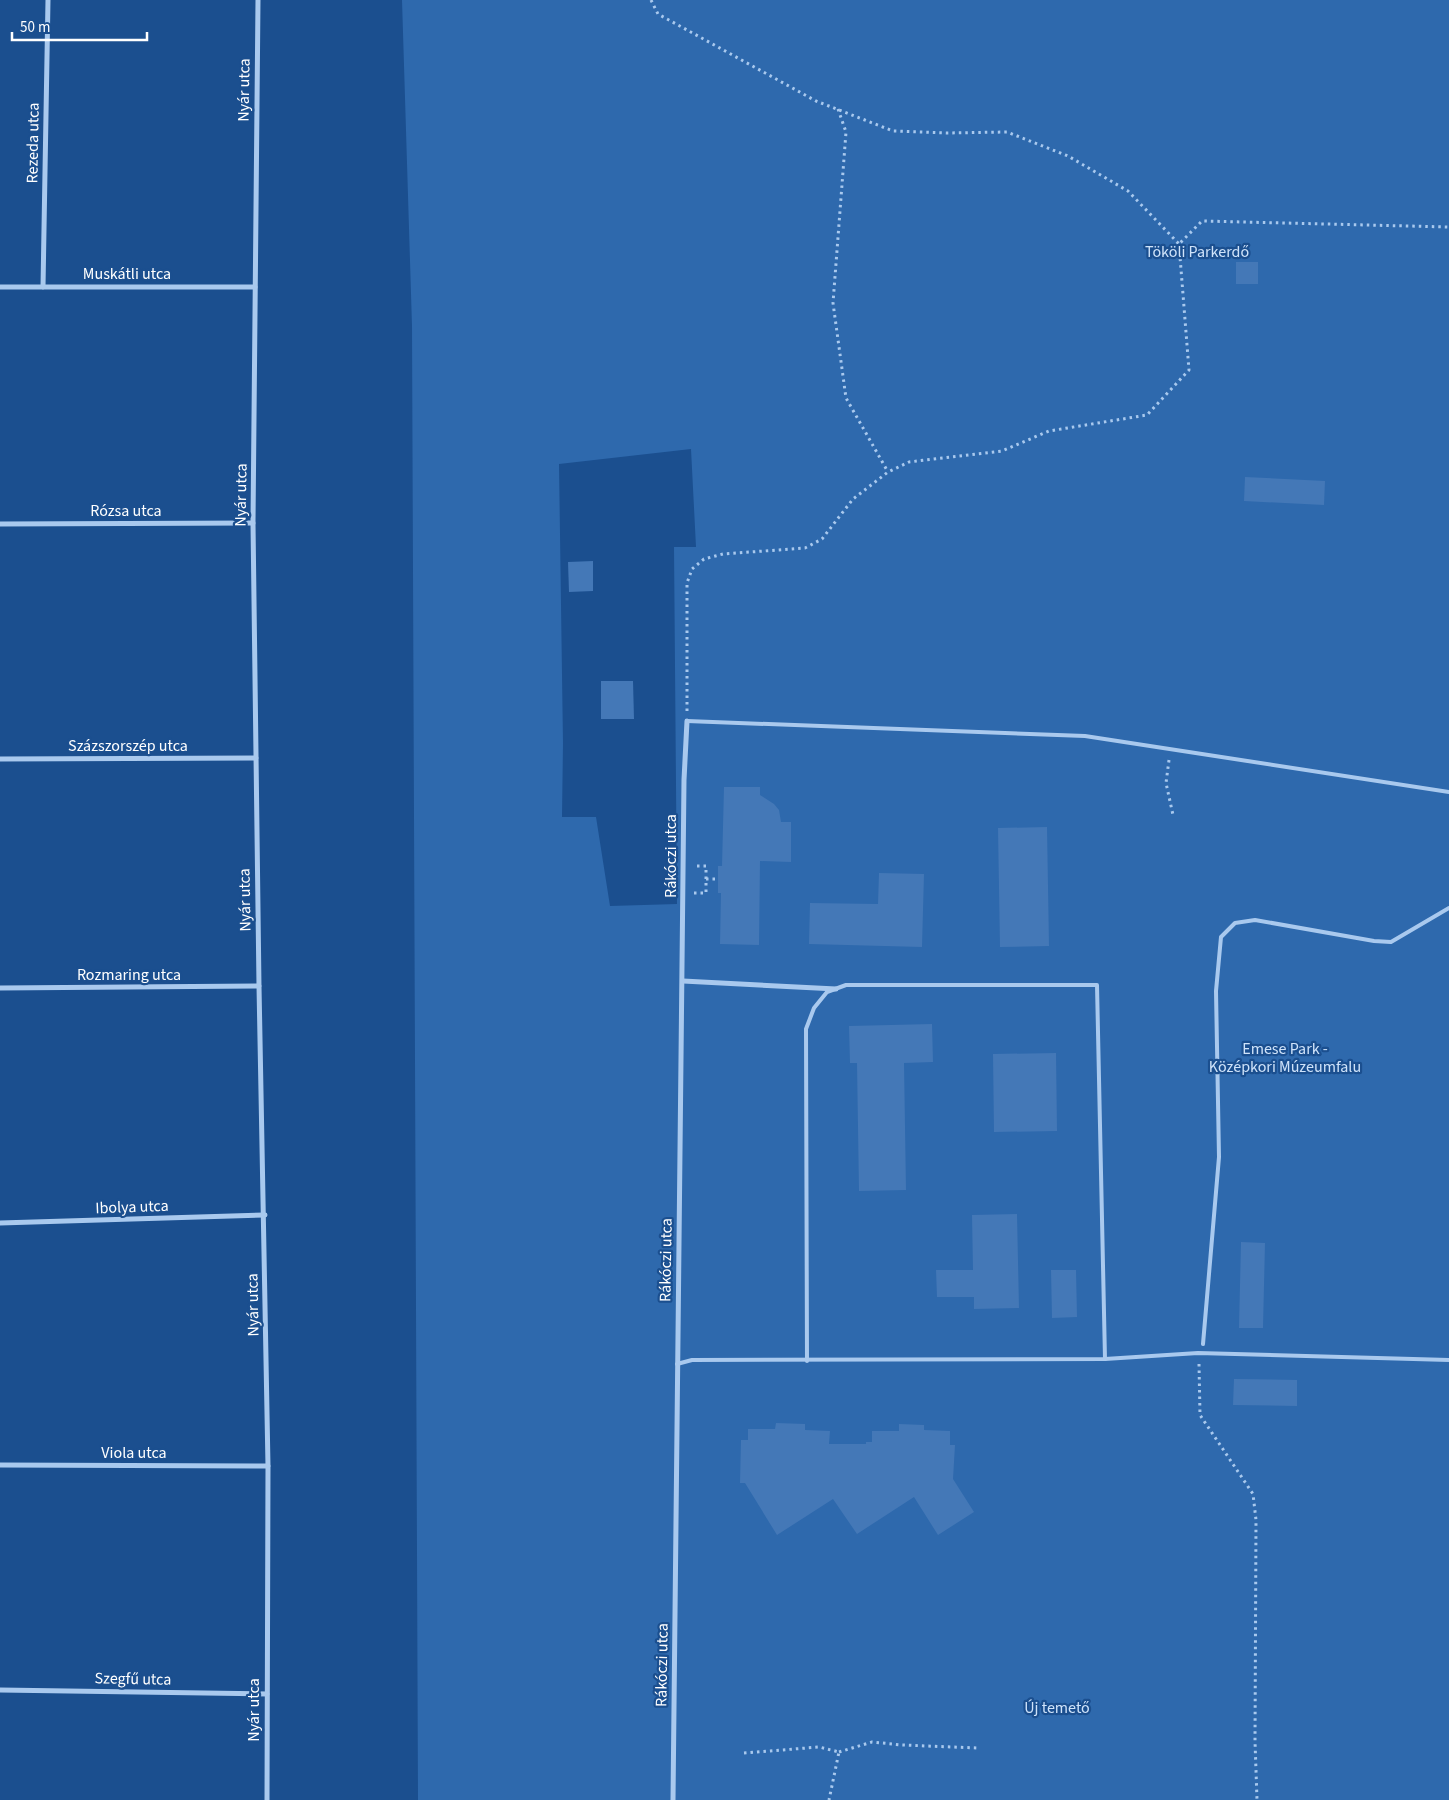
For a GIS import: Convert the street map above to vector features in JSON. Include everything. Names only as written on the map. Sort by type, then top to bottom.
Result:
[{"type":"street","name":"Rezeda utca","points":[[43,287],[48,0]]},
{"type":"street","name":"Nyár utca","points":[[258,0],[253,523],[258,986],[268,1466],[267,1800]]},
{"type":"street","name":"Muskátli utca","points":[[0,287],[255,287]]},
{"type":"street","name":"Rózsa utca","points":[[0,524],[253,523]]},
{"type":"street","name":"Rákóczi utca","points":[[673,1800],[684,780],[687,721]]},
{"type":"street","name":"Százszorszép utca","points":[[0,759],[256,758]]},
{"type":"street","points":[[683,981],[836,989]]},
{"type":"street","name":"Rozmaring utca","points":[[0,988],[258,986]]},
{"type":"street","name":"Ibolya utca","points":[[0,1223],[264,1216]]},
{"type":"street","name":"Viola utca","points":[[0,1465],[268,1466]]},
{"type":"street","name":"Szegfű utca","points":[[0,1690],[266,1694]]},
{"type":"lane","points":[[687,721],[1085,736],[1449,792]]},
{"type":"lane","points":[[1203,1344],[1219,1157],[1216,991],[1221,937],[1235,923],[1255,920],[1374,941],[1391,942],[1449,908]]},
{"type":"lane","points":[[807,1361],[806,1029],[814,1008],[827,992],[846,985],[1097,985],[1105,1359]]},
{"type":"lane","points":[[677,1364],[692,1360],[1105,1359],[1198,1353],[1449,1360]]},
{"type":"path","points":[[651,0],[658,14],[816,101],[893,131],[948,133],[1007,132],[1068,156],[1128,191],[1179,244],[1189,370],[1147,415],[1049,431],[1002,451],[909,462],[888,472],[854,499],[822,539],[805,548],[723,554],[704,559],[692,569],[687,584],[687,721]]},
{"type":"path","points":[[838,109],[846,132],[832,303],[846,398],[888,472]]},
{"type":"path","points":[[1179,244],[1202,221],[1449,227]]},
{"type":"path","points":[[1171,749],[1166,783],[1172,815]]},
{"type":"path","points":[[683,866],[706,866],[706,893],[683,892]]},
{"type":"path","points":[[706,879],[718,879]]},
{"type":"path","points":[[1198,1353],[1200,1415],[1253,1494],[1256,1520],[1255,1741],[1257,1800]]},
{"type":"path","points":[[744,1753],[819,1747],[839,1752],[872,1742],[978,1748]]},
{"type":"path","points":[[829,1800],[839,1752]]},
{"type":"green space","points":[[402,0],[1449,0],[1449,1800],[418,1800],[412,326]],"holes":[[[691,449],[696,547],[674,547],[677,904],[610,906],[596,817],[562,817],[563,743],[559,464]]]},
{"type":"building","points":[[1236,262],[1258,262],[1258,284],[1236,284]]},
{"type":"building","points":[[1245,477],[1325,481],[1324,505],[1244,501]]},
{"type":"building","points":[[593,561],[593,591],[569,592],[568,562]]},
{"type":"building","points":[[601,681],[633,681],[634,719],[601,719]]},
{"type":"building","points":[[724,787],[760,787],[760,795],[774,804],[779,810],[781,822],[791,822],[791,862],[760,861],[759,945],[720,944],[721,893],[718,893],[718,866],[722,866]]},
{"type":"building","points":[[1047,827],[1049,946],[1000,947],[998,828]]},
{"type":"building","points":[[879,873],[924,874],[922,947],[809,944],[810,903],[878,904]]},
{"type":"building","points":[[932,1024],[933,1062],[904,1063],[906,1190],[859,1191],[857,1063],[850,1063],[849,1026]]},
{"type":"building","points":[[1056,1053],[1057,1131],[994,1132],[993,1054]]},
{"type":"building","points":[[1017,1214],[1019,1308],[974,1309],[974,1297],[937,1297],[936,1270],[973,1270],[972,1215]]},
{"type":"building","points":[[1241,1242],[1265,1243],[1263,1328],[1239,1328]]},
{"type":"building","points":[[1051,1270],[1076,1270],[1077,1317],[1052,1318]]},
{"type":"building","points":[[1234,1379],[1297,1380],[1297,1406],[1233,1405]]},
{"type":"building","points":[[776,1423],[805,1424],[805,1430],[830,1431],[829,1444],[866,1444],[866,1442],[872,1442],[872,1431],[899,1431],[899,1424],[924,1425],[924,1430],[950,1431],[950,1445],[955,1445],[953,1479],[974,1512],[938,1535],[914,1497],[857,1534],[833,1499],[777,1535],[745,1483],[740,1483],[741,1440],[748,1440],[748,1429],[775,1429]]},
{"type":"park label","name":"Tököli Parkerdő","points":[[1197,252]]},
{"type":"park label","name":"Emese Park - Középkori Múzeumfalu","points":[[1285,1058]]},
{"type":"park label","name":"Új temető","points":[[1057,1708]]}]
